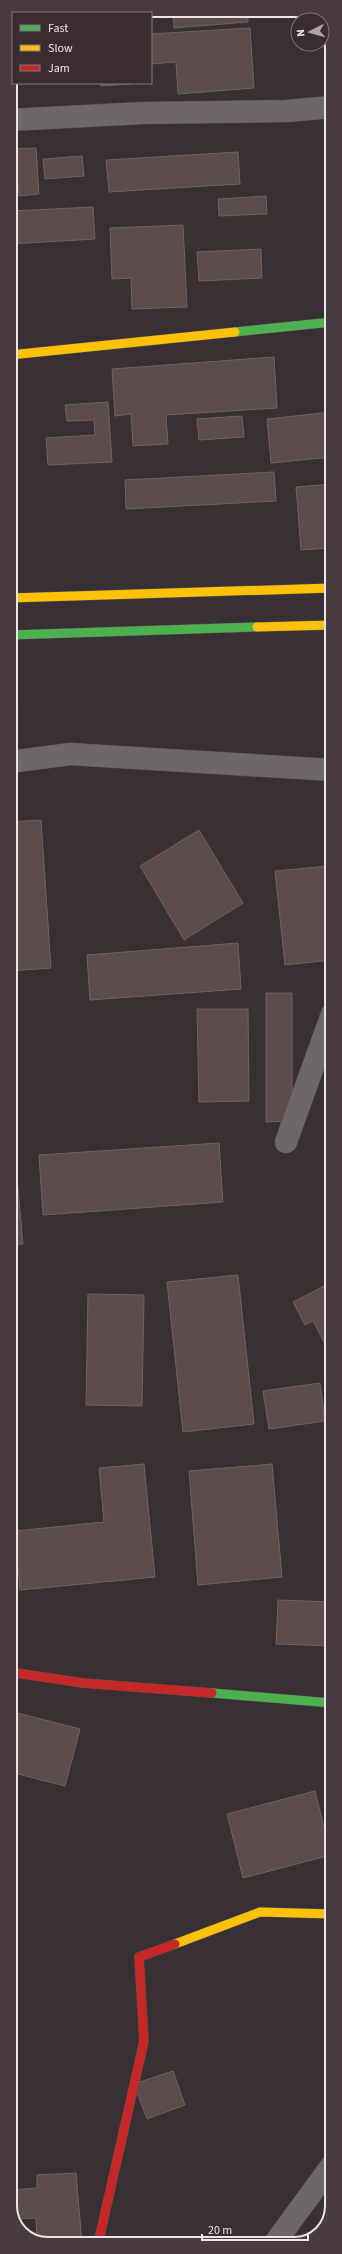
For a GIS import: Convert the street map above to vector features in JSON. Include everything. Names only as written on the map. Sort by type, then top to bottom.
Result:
[{"type":"street","points":[[17,120],[143,113],[287,111],[325,108]]},
{"type":"street","points":[[17,354],[325,323]]},
{"type":"street","points":[[17,598],[325,588]]},
{"type":"street","points":[[17,635],[325,625]]},
{"type":"street","points":[[17,761],[70,754],[325,770]]},
{"type":"street","points":[[286,1142],[325,1033]]},
{"type":"street","points":[[17,1673],[83,1683],[325,1702]]},
{"type":"street","points":[[100,2237],[144,2041],[139,1958],[260,1912],[325,1914]]},
{"type":"street","points":[[279,2237],[325,2175]]},
{"type":"building","points":[[173,17],[248,17],[248,22],[174,28]]},
{"type":"building","points":[[250,28],[254,88],[178,94],[176,62],[152,64],[152,34]]},
{"type":"building","points":[[101,84],[131,84],[101,86]]},
{"type":"building","points":[[36,148],[39,194],[19,196],[17,182],[17,149]]},
{"type":"building","points":[[238,152],[240,184],[109,192],[106,160]]},
{"type":"building","points":[[82,156],[84,176],[45,179],[43,159]]},
{"type":"building","points":[[266,196],[267,214],[219,216],[218,199]]},
{"type":"building","points":[[93,207],[95,239],[17,244],[17,211]]},
{"type":"building","points":[[183,225],[187,307],[132,309],[131,278],[112,279],[110,228]]},
{"type":"building","points":[[261,249],[262,278],[199,281],[197,252]]},
{"type":"building","points":[[274,357],[277,408],[166,415],[168,444],[133,446],[131,414],[115,416],[112,369]]},
{"type":"building","points":[[108,402],[112,462],[48,465],[46,438],[95,435],[94,420],[67,421],[65,405]]},
{"type":"building","points":[[325,413],[325,458],[271,463],[267,419]]},
{"type":"building","points":[[242,416],[244,437],[199,440],[197,419]]},
{"type":"building","points":[[274,472],[276,501],[126,509],[125,480]]},
{"type":"building","points":[[325,485],[325,548],[301,550],[296,487]]},
{"type":"building","points":[[41,820],[51,968],[17,970],[17,822]]},
{"type":"building","points":[[199,830],[243,903],[184,940],[140,866]]},
{"type":"building","points":[[325,866],[325,961],[285,965],[275,871]]},
{"type":"building","points":[[238,943],[241,989],[90,1000],[87,955]]},
{"type":"building","points":[[266,993],[292,993],[292,1121],[266,1122]]},
{"type":"building","points":[[197,1009],[248,1009],[249,1101],[199,1102]]},
{"type":"building","points":[[219,1143],[223,1202],[43,1215],[39,1155]]},
{"type":"building","points":[[17,1177],[23,1244],[17,1244]]},
{"type":"building","points":[[238,1275],[254,1424],[183,1432],[167,1282]]},
{"type":"building","points":[[325,1286],[325,1344],[313,1321],[305,1325],[293,1302]]},
{"type":"building","points":[[88,1294],[144,1295],[142,1406],[86,1405]]},
{"type":"building","points":[[320,1383],[325,1421],[269,1429],[263,1391]]},
{"type":"building","points":[[144,1464],[155,1577],[20,1590],[17,1555],[17,1531],[104,1522],[99,1468]]},
{"type":"building","points":[[272,1464],[282,1577],[198,1585],[189,1471]]},
{"type":"building","points":[[278,1600],[325,1602],[325,1646],[276,1644]]},
{"type":"building","points":[[17,1713],[80,1729],[65,1786],[17,1774]]},
{"type":"building","points":[[315,1791],[325,1831],[325,1857],[243,1878],[227,1814]]},
{"type":"building","points":[[173,2071],[185,2105],[147,2119],[134,2084]]},
{"type":"building","points":[[76,2173],[81,2237],[46,2237],[37,2235],[36,2218],[20,2219],[17,2210],[17,2189],[37,2188],[37,2175]]},
{"type":"traffic: fast","points":[[235,332],[325,323]]},
{"type":"traffic: fast","points":[[17,635],[257,627]]},
{"type":"traffic: fast","points":[[212,1693],[325,1702]]},
{"type":"traffic: slow","points":[[17,354],[235,332]]},
{"type":"traffic: slow","points":[[17,598],[325,588]]},
{"type":"traffic: slow","points":[[257,627],[325,625]]},
{"type":"traffic: slow","points":[[175,1944],[260,1912],[325,1914]]},
{"type":"traffic: jam","points":[[17,1673],[83,1683],[212,1693]]},
{"type":"traffic: jam","points":[[100,2237],[144,2041],[139,1957],[175,1944]]}]
